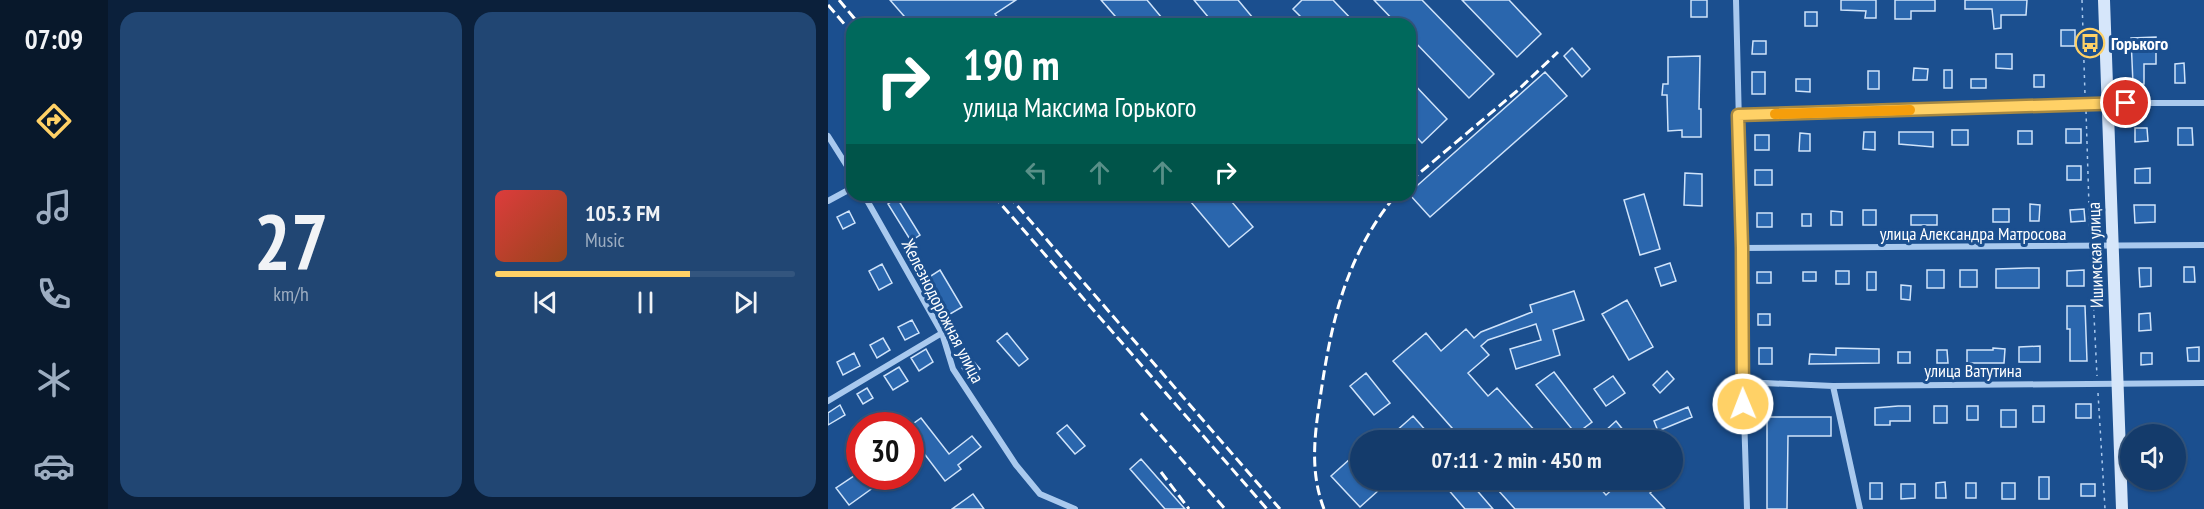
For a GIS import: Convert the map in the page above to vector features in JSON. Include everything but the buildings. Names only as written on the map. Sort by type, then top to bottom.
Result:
[{"type":"main road","name":"Ишимская улица","points":[[2104,0],[2122,509]]},
{"type":"street","points":[[1736,0],[1747,509]]},
{"type":"street","points":[[1738,115],[2107,103],[2204,103]]},
{"type":"street","points":[[828,136],[846,164]]},
{"type":"street","points":[[828,201],[846,191]]},
{"type":"street","name":"Железнодорожная улица","points":[[867,201],[942,333],[953,369],[1016,465],[1040,494],[1075,509]]},
{"type":"street","name":"улица Александра Матросова","points":[[1742,248],[2090,248],[2204,245]]},
{"type":"street","points":[[829,398],[942,333]]},
{"type":"street","name":"улица Ватутина","points":[[1743,382],[1833,386],[2204,383]]},
{"type":"street","points":[[1833,386],[1860,509]]},
{"type":"path","points":[[2082,0],[2090,248],[2104,509]]},
{"type":"railway","points":[[839,0],[854,18]]},
{"type":"railway","points":[[828,5],[846,26]]},
{"type":"railway","points":[[1416,176],[1517,91],[1558,52]]},
{"type":"railway","points":[[998,201],[1267,509]]},
{"type":"railway","points":[[1013,201],[1280,509]]},
{"type":"railway","points":[[1324,509],[1316,480],[1315,436],[1330,338],[1344,288],[1354,264],[1365,240],[1391,201]]},
{"type":"railway","points":[[1141,413],[1225,509]]},
{"type":"railway","points":[[1161,472],[1189,509]]},
{"type":"slow traffic","points":[[1775,114],[1910,110]]},
{"type":"place","name":"Горького","points":[[2090,43]]},
{"type":"route","points":[[1743,404],[1738,115],[2126,103]]}]
